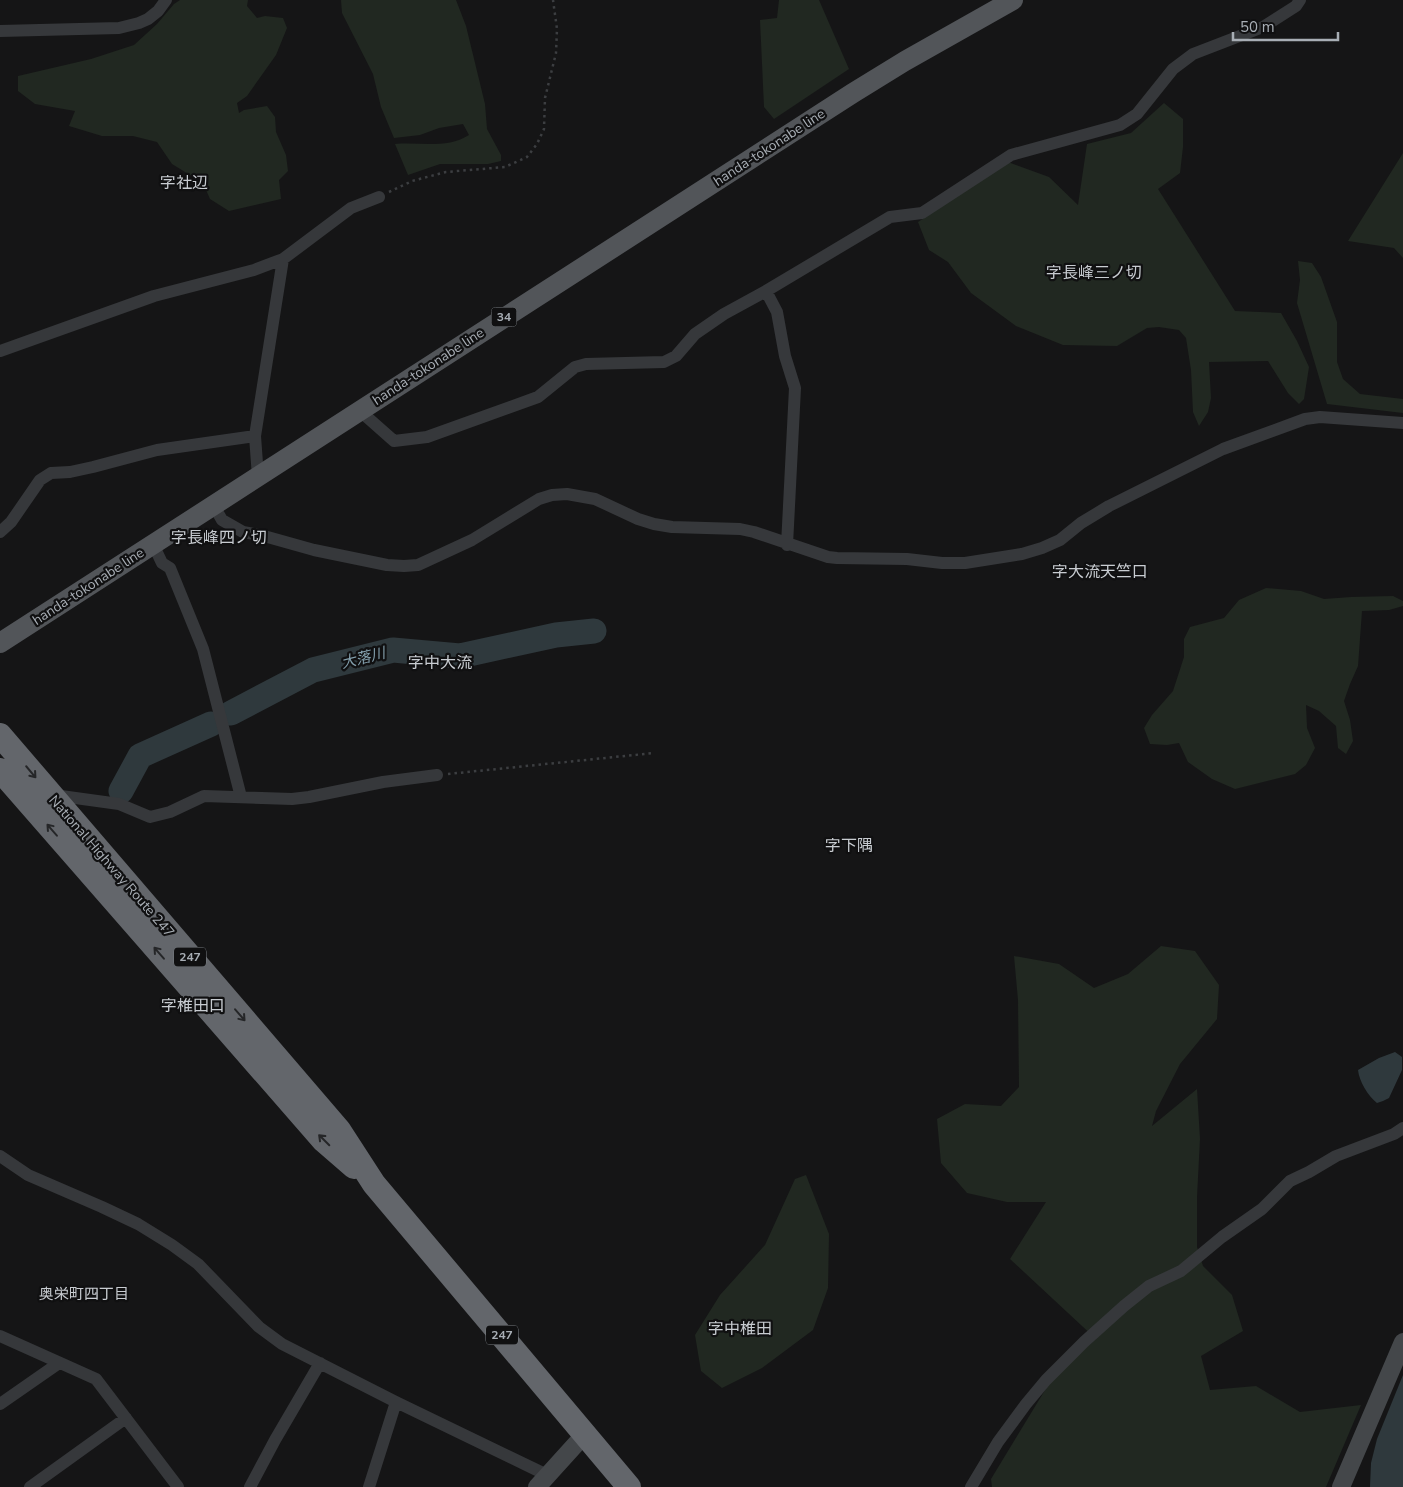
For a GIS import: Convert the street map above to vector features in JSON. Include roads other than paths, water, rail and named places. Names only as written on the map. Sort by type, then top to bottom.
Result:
[{"type":"highway","name":"National Highway Route 247","points":[[0,735],[339,1130],[374,1184],[629,1487]]},
{"type":"highway","name":"National Highway Route 247","points":[[0,770],[324,1141],[374,1184]]},
{"type":"main road","name":"handa-tokonabe line","points":[[0,643],[214,506],[359,410],[854,93],[905,61],[1013,0]]},
{"type":"street","points":[[0,31],[105,29],[132,25],[151,17],[161,8],[166,0]]},
{"type":"street","points":[[359,410],[394,441],[426,437],[538,397],[576,368],[586,364],[664,362],[676,356],[695,334],[724,314],[890,217],[922,213],[1011,155],[1120,125],[1137,114],[1173,70],[1193,54],[1263,27],[1296,6],[1300,0]]},
{"type":"street","points":[[1,347],[154,296],[254,270],[283,259],[352,208],[379,197]]},
{"type":"street","points":[[258,477],[256,436],[283,259]]},
{"type":"street","points":[[766,291],[777,312],[784,356],[795,388],[787,544]]},
{"type":"street","points":[[214,506],[222,520],[243,532],[314,550],[387,565],[418,565],[472,540],[539,499],[552,495],[567,494],[595,499],[638,520],[654,524],[672,527],[754,532],[828,557],[965,563],[1022,554],[1042,548],[1060,540],[1081,523],[1109,506],[1223,449],[1306,419],[1320,417],[1403,424]]},
{"type":"street","points":[[0,532],[11,522],[40,480],[50,473],[70,472],[157,450],[256,436]]},
{"type":"street","points":[[154,544],[162,563],[170,568],[203,649],[241,797]]},
{"type":"street","points":[[55,800],[61,796],[119,804],[150,817],[170,812],[204,796],[292,799],[383,782],[437,775]]},
{"type":"street","points":[[970,1487],[998,1442],[1046,1380],[1124,1306],[1150,1286],[1181,1271],[1222,1237],[1262,1209],[1290,1181],[1336,1156],[1394,1134],[1403,1128]]},
{"type":"street","points":[[0,1156],[28,1175],[138,1224],[172,1245],[198,1264],[265,1332],[282,1344],[396,1402],[542,1481],[585,1434]]},
{"type":"street","points":[[0,1336],[96,1379],[177,1486]]},
{"type":"street","points":[[1341,1487],[1403,1342]]},
{"type":"street","points":[[250,1487],[320,1362]]},
{"type":"street","points":[[0,1404],[59,1363]]},
{"type":"street","points":[[369,1487],[396,1402]]},
{"type":"street","points":[[30,1487],[126,1418]]},
{"type":"waterway","name":"大落川","points":[[231,713],[313,670],[393,650],[460,656],[556,635],[594,631]]},
{"type":"waterway","name":"大落川","points":[[121,791],[140,756],[211,724]]},
{"type":"district","name":"字社辺","points":[[184,182]]},
{"type":"district","name":"字長峰三ノ切","points":[[1094,272]]},
{"type":"district","name":"字長峰四ノ切","points":[[219,537]]},
{"type":"district","name":"字大流天竺口","points":[[1100,571]]},
{"type":"district","name":"字中大流","points":[[440,662]]},
{"type":"district","name":"字下隅","points":[[849,845]]},
{"type":"district","name":"字椎田口","points":[[193,1005]]},
{"type":"district","name":"奥栄町四丁目","points":[[84,1294]]},
{"type":"district","name":"字中椎田","points":[[740,1328]]}]
